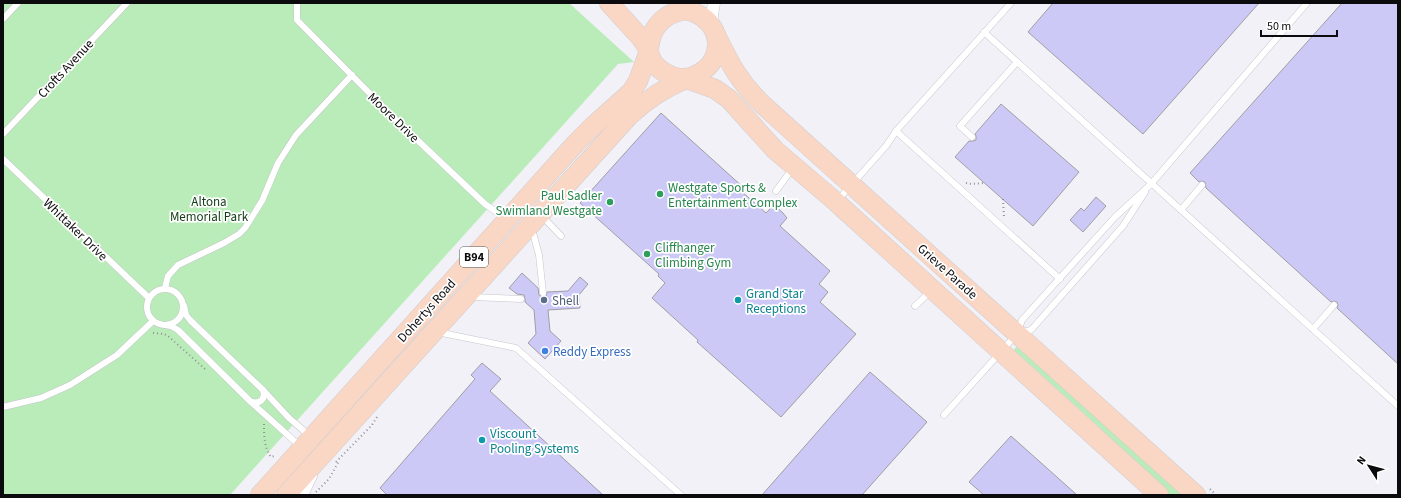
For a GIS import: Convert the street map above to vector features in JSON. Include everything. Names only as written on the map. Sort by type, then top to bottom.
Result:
[{"type":"main road","points":[[609,3],[632,28],[649,51],[655,63],[664,72],[672,76],[687,79]]},
{"type":"main road","points":[[649,51],[652,34],[658,23],[669,14],[689,8],[712,25],[715,33]]},
{"type":"main road","name":"B94","points":[[687,79],[701,73],[711,63],[717,50],[718,43],[715,33]]},
{"type":"main road","name":"Grieve Parade","points":[[715,33],[733,69],[750,93],[1196,495]]},
{"type":"main road","name":"Dohertys Road","points":[[265,493],[307,443],[580,139],[631,92],[638,81],[649,51]]},
{"type":"main road","name":"Dohertys Road","points":[[286,495],[331,458],[433,332],[633,112],[662,90],[687,79]]},
{"type":"main road","name":"Grieve Parade","points":[[687,79],[711,87],[724,95],[767,141],[794,167],[836,202],[1159,495]]},
{"type":"main road","points":[[307,443],[331,458]]},
{"type":"street","points":[[714,3],[712,15],[715,33]]},
{"type":"street","points":[[302,495],[331,458]]},
{"type":"lane","points":[[3,19],[18,3]]},
{"type":"lane","name":"Crofts Avenue","points":[[3,134],[127,3]]},
{"type":"lane","name":"Moore Drive","points":[[297,3],[297,20],[393,117],[485,204],[497,213],[510,217]]},
{"type":"lane","points":[[836,202],[886,146],[896,131],[1011,3]]},
{"type":"lane","points":[[944,415],[1017,334],[1022,320],[1115,217],[1151,184],[1307,3]]},
{"type":"lane","points":[[984,32],[1398,406]]},
{"type":"lane","points":[[972,137],[960,126],[1017,62]]},
{"type":"lane","points":[[165,288],[168,276],[178,265],[224,243],[239,234],[245,228],[262,201],[278,163],[296,135],[352,75]]},
{"type":"lane","points":[[896,131],[1060,279]]},
{"type":"lane","name":"Whittaker Drive","points":[[3,159],[149,298]]},
{"type":"lane","points":[[776,191],[794,167]]},
{"type":"lane","points":[[1017,334],[1031,330],[1123,226],[1151,184]]},
{"type":"lane","points":[[1181,210],[1202,185]]},
{"type":"lane","points":[[535,219],[561,236]]},
{"type":"lane","points":[[535,219],[543,292]]},
{"type":"lane","points":[[165,288],[171,289],[178,293],[182,299],[186,315],[190,320],[290,418],[307,443],[251,402],[178,330],[171,326],[160,325],[149,316],[147,310],[149,298],[156,290],[165,288]]},
{"type":"lane","points":[[916,306],[932,290]]},
{"type":"lane","points":[[464,297],[521,299]]},
{"type":"lane","points":[[1313,329],[1334,305]]},
{"type":"lane","points":[[165,325],[172,324],[178,320],[182,314],[184,306]]},
{"type":"lane","points":[[3,407],[41,398],[70,385],[117,354],[153,320]]},
{"type":"lane","points":[[433,332],[516,348],[681,495]]},
{"type":"lane","points":[[251,402],[257,403],[262,400],[264,395],[263,390]]},
{"type":"path","points":[[951,180],[971,184],[984,183]]},
{"type":"path","points":[[1003,199],[1003,215],[1010,233]]},
{"type":"path","points":[[135,337],[141,342],[147,335],[152,333],[166,335],[210,373]]},
{"type":"path","points":[[265,420],[264,440],[267,450],[272,457],[279,452]]},
{"type":"path","points":[[314,495],[332,474],[331,458]]},
{"type":"green space","name":"Altona Memorial Park","points":[[3,3],[569,3],[634,62],[618,64],[230,495],[3,495]]},
{"type":"green space","points":[[1016,347],[1019,348],[1186,495],[1166,495],[1127,460],[1099,427],[1014,350]]},
{"type":"building","points":[[1053,3],[1259,3],[1143,134],[1028,32]]},
{"type":"building","points":[[1342,3],[1398,3],[1398,364],[1337,308],[1337,302],[1331,302],[1206,188],[1205,182],[1199,182],[1190,173]]},
{"type":"building","points":[[1001,104],[1079,172],[1033,226],[955,157],[969,141],[976,140],[975,134]]},
{"type":"building","name":"Grand Star Receptions","points":[[661,113],[744,188],[741,191],[766,213],[774,205],[783,213],[787,218],[780,226],[830,271],[819,284],[828,292],[820,302],[856,334],[781,417],[697,342],[698,340],[652,298],[665,283],[658,276],[659,274],[580,203]]},
{"type":"building","points":[[1096,197],[1106,206],[1083,232],[1070,220],[1081,208],[1084,211]]},
{"type":"building","points":[[522,273],[538,288],[539,295],[543,297],[546,296],[547,292],[568,291],[580,277],[588,284],[579,295],[580,308],[548,310],[550,331],[561,341],[545,359],[528,343],[536,334],[534,310],[525,302],[524,295],[517,294],[509,288]]},
{"type":"building","name":"Viscount Pooling Systems","points":[[482,363],[501,379],[490,391],[603,495],[387,495],[380,488],[475,379],[471,375]]},
{"type":"building","points":[[870,372],[927,422],[862,495],[762,495]]},
{"type":"building","points":[[1011,436],[1077,495],[984,495],[969,482]]},
{"type":"place","name":"Westgate Sports & Entertainment Complex","points":[[660,194]]},
{"type":"place","name":"Paul Sadler Swimland Westgate","points":[[610,202]]},
{"type":"place","name":"Cliffhanger Climbing Gym","points":[[647,254]]},
{"type":"place","name":"Shell","points":[[544,300]]},
{"type":"place","name":"Grand Star Receptions","points":[[738,300]]},
{"type":"place","name":"Reddy Express","points":[[545,351]]},
{"type":"place","name":"Viscount Pooling Systems","points":[[482,440]]}]
